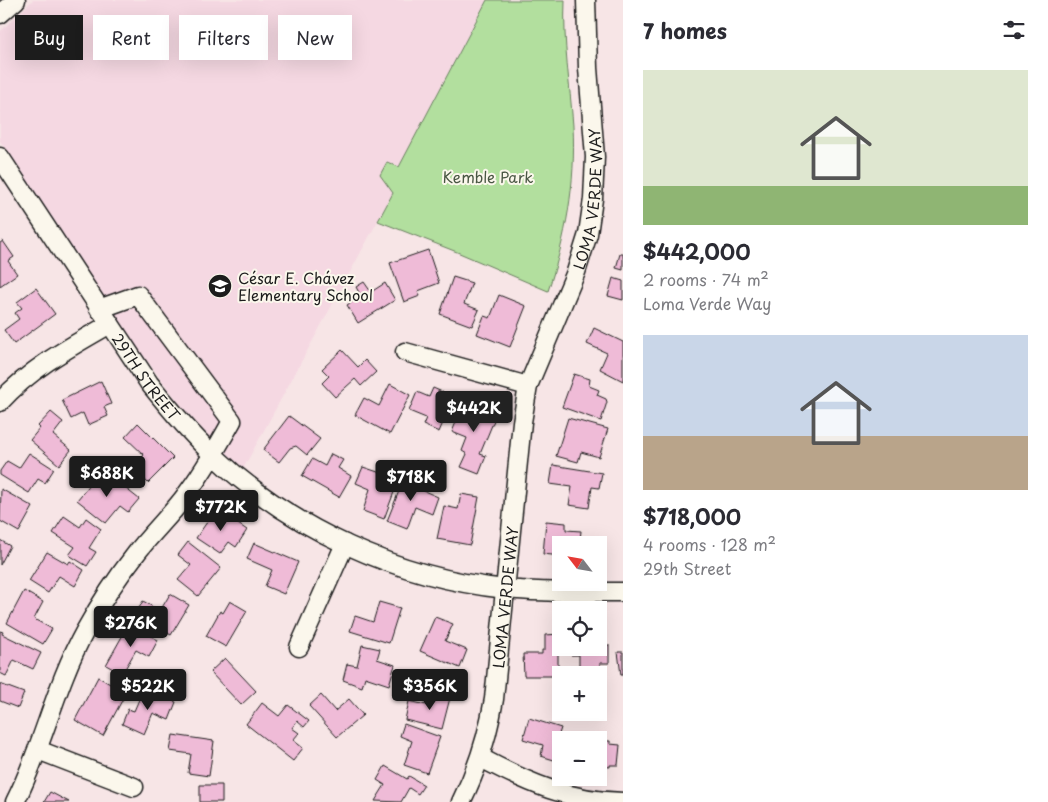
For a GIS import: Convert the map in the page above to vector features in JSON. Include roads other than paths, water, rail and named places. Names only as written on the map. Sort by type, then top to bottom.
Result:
[{"type":"street","points":[[0,14],[16,0]]},
{"type":"street","name":"LOMA VERDE WAY","points":[[461,802],[481,758],[490,726],[522,422],[528,386],[576,272],[588,234],[593,199],[595,157],[588,68],[586,0]]},
{"type":"street","name":"29TH STREET","points":[[0,157],[99,309],[149,383],[171,411],[214,455],[242,480],[277,506],[323,533],[380,559],[457,581],[505,589],[545,592],[623,592]]},
{"type":"street","points":[[14,802],[38,750],[54,699],[65,673],[94,616],[108,592],[135,554],[182,500],[214,455],[232,421],[138,294],[99,309]]},
{"type":"street","points":[[0,402],[10,390],[36,369],[60,352],[110,324]]},
{"type":"street","points":[[405,352],[528,386]]},
{"type":"street","points":[[299,647],[345,544]]},
{"type":"street","points":[[38,750],[134,786]]},
{"type":"street","points":[[481,758],[520,779],[541,787],[572,796],[608,802],[623,802]]},
{"type":"place","name":"César E. Chávez Elementary School","points":[[220,286]]},
{"type":"park label","name":"Kemble Park","points":[[488,176]]}]
